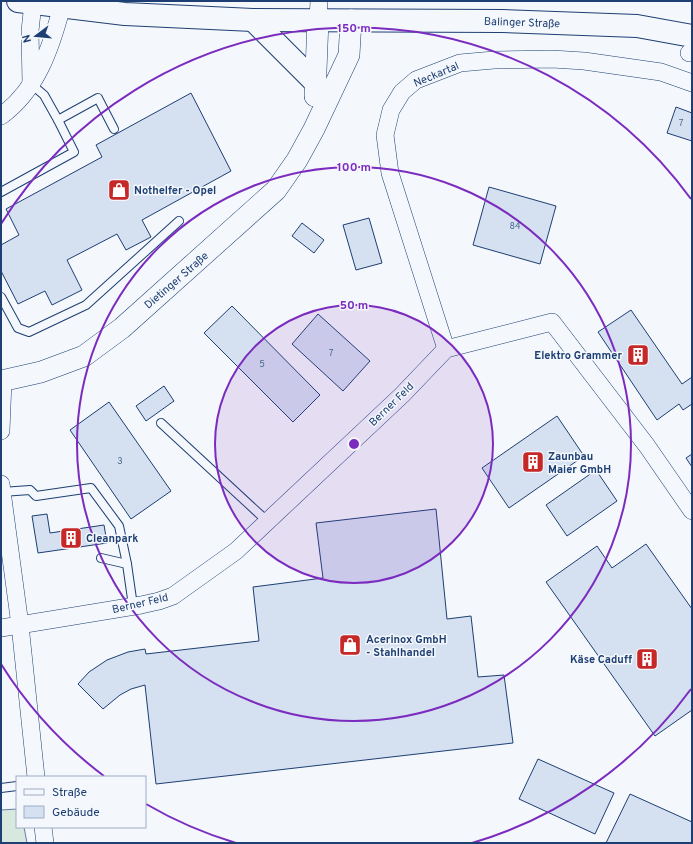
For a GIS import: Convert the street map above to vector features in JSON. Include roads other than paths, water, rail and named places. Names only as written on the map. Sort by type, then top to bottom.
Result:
[{"type":"main road","name":"Balinger Straße","points":[[25,2],[125,14],[254,20],[318,11],[351,20],[502,21],[629,26],[691,47]]},
{"type":"main road","points":[[254,20],[315,82]]},
{"type":"street","points":[[25,2],[30,31],[31,84]]},
{"type":"street","points":[[1,116],[16,106],[43,65],[55,33],[62,6]]},
{"type":"street","name":"Dietinger Straße","points":[[314,129],[318,11]]},
{"type":"street","name":"Dietinger Straße","points":[[2,381],[40,372],[84,356],[122,328],[276,190],[297,160],[314,129],[349,54],[351,20]]},
{"type":"street","name":"Neckartal","points":[[446,349],[390,173],[385,135],[391,110],[402,92],[416,80],[460,63],[494,60],[552,59],[584,61],[661,72],[692,83]]},
{"type":"street","points":[[446,349],[552,322],[647,446],[692,511]]},
{"type":"street","name":"Berner Feld","points":[[1,628],[134,606],[159,601],[173,596],[223,561],[402,395],[446,349]]},
{"type":"street","points":[[1,431],[2,381]]},
{"type":"street","points":[[2,492],[20,625],[36,776]]},
{"type":"street","points":[[43,828],[45,843]]},
{"type":"lane","points":[[1,192],[74,152],[44,95],[31,84]]},
{"type":"lane","points":[[58,120],[98,98],[114,129]]},
{"type":"lane","points":[[1,297],[18,328],[30,332],[86,305],[180,221]]},
{"type":"lane","points":[[161,423],[267,521]]},
{"type":"lane","points":[[2,492],[30,490],[36,496],[91,488],[119,526],[134,606]]},
{"type":"lane","points":[[101,558],[127,564]]},
{"type":"lane","points":[[1,788],[16,786]]},
{"type":"place","name":"Nothelfer - Opel","points":[[119,190]]},
{"type":"place","name":"Elektro Grammer","points":[[638,355]]},
{"type":"place","name":"Zaunbau Maier GmbH","points":[[533,462]]},
{"type":"place","name":"Cleanpark","points":[[71,538]]},
{"type":"place","name":"Acerinox GmbH - Stahlhandel","points":[[350,645]]},
{"type":"place","name":"Käse Caduff","points":[[647,659]]}]
